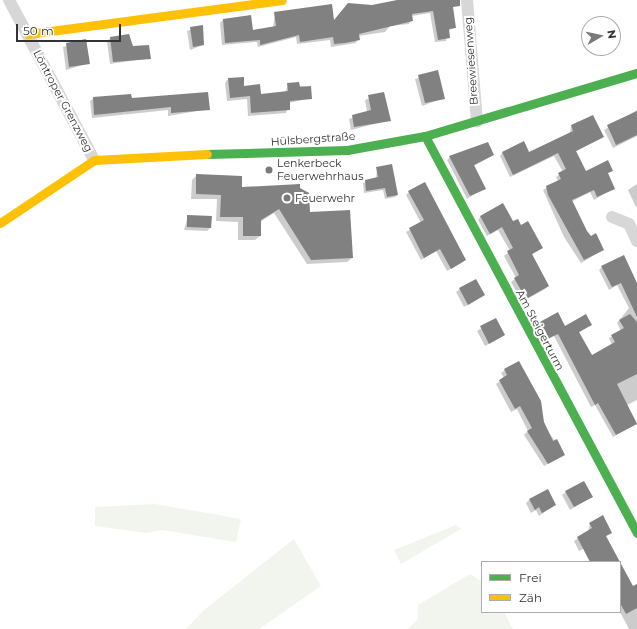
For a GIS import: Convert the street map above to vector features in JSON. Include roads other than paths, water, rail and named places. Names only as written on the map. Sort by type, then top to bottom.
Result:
[{"type":"street","name":"Löntroper Grenzweg","points":[[9,0],[94,160]]},
{"type":"street","points":[[28,34],[282,0]]},
{"type":"street","name":"Breewiesenweg","points":[[467,0],[477,122]]},
{"type":"street","name":"Hülsbergstraße","points":[[0,223],[94,160],[120,156],[347,150],[425,136],[477,122],[637,73]]},
{"type":"street","name":"Am Steigerturm","points":[[425,136],[430,152],[637,533]]},
{"type":"street","points":[[612,217],[629,224],[637,241]]},
{"type":"place","name":"Lenkerbeck Feuerwehrhaus","points":[[269,170]]},
{"type":"place","name":"Feuerwehr","points":[[287,198]]}]
